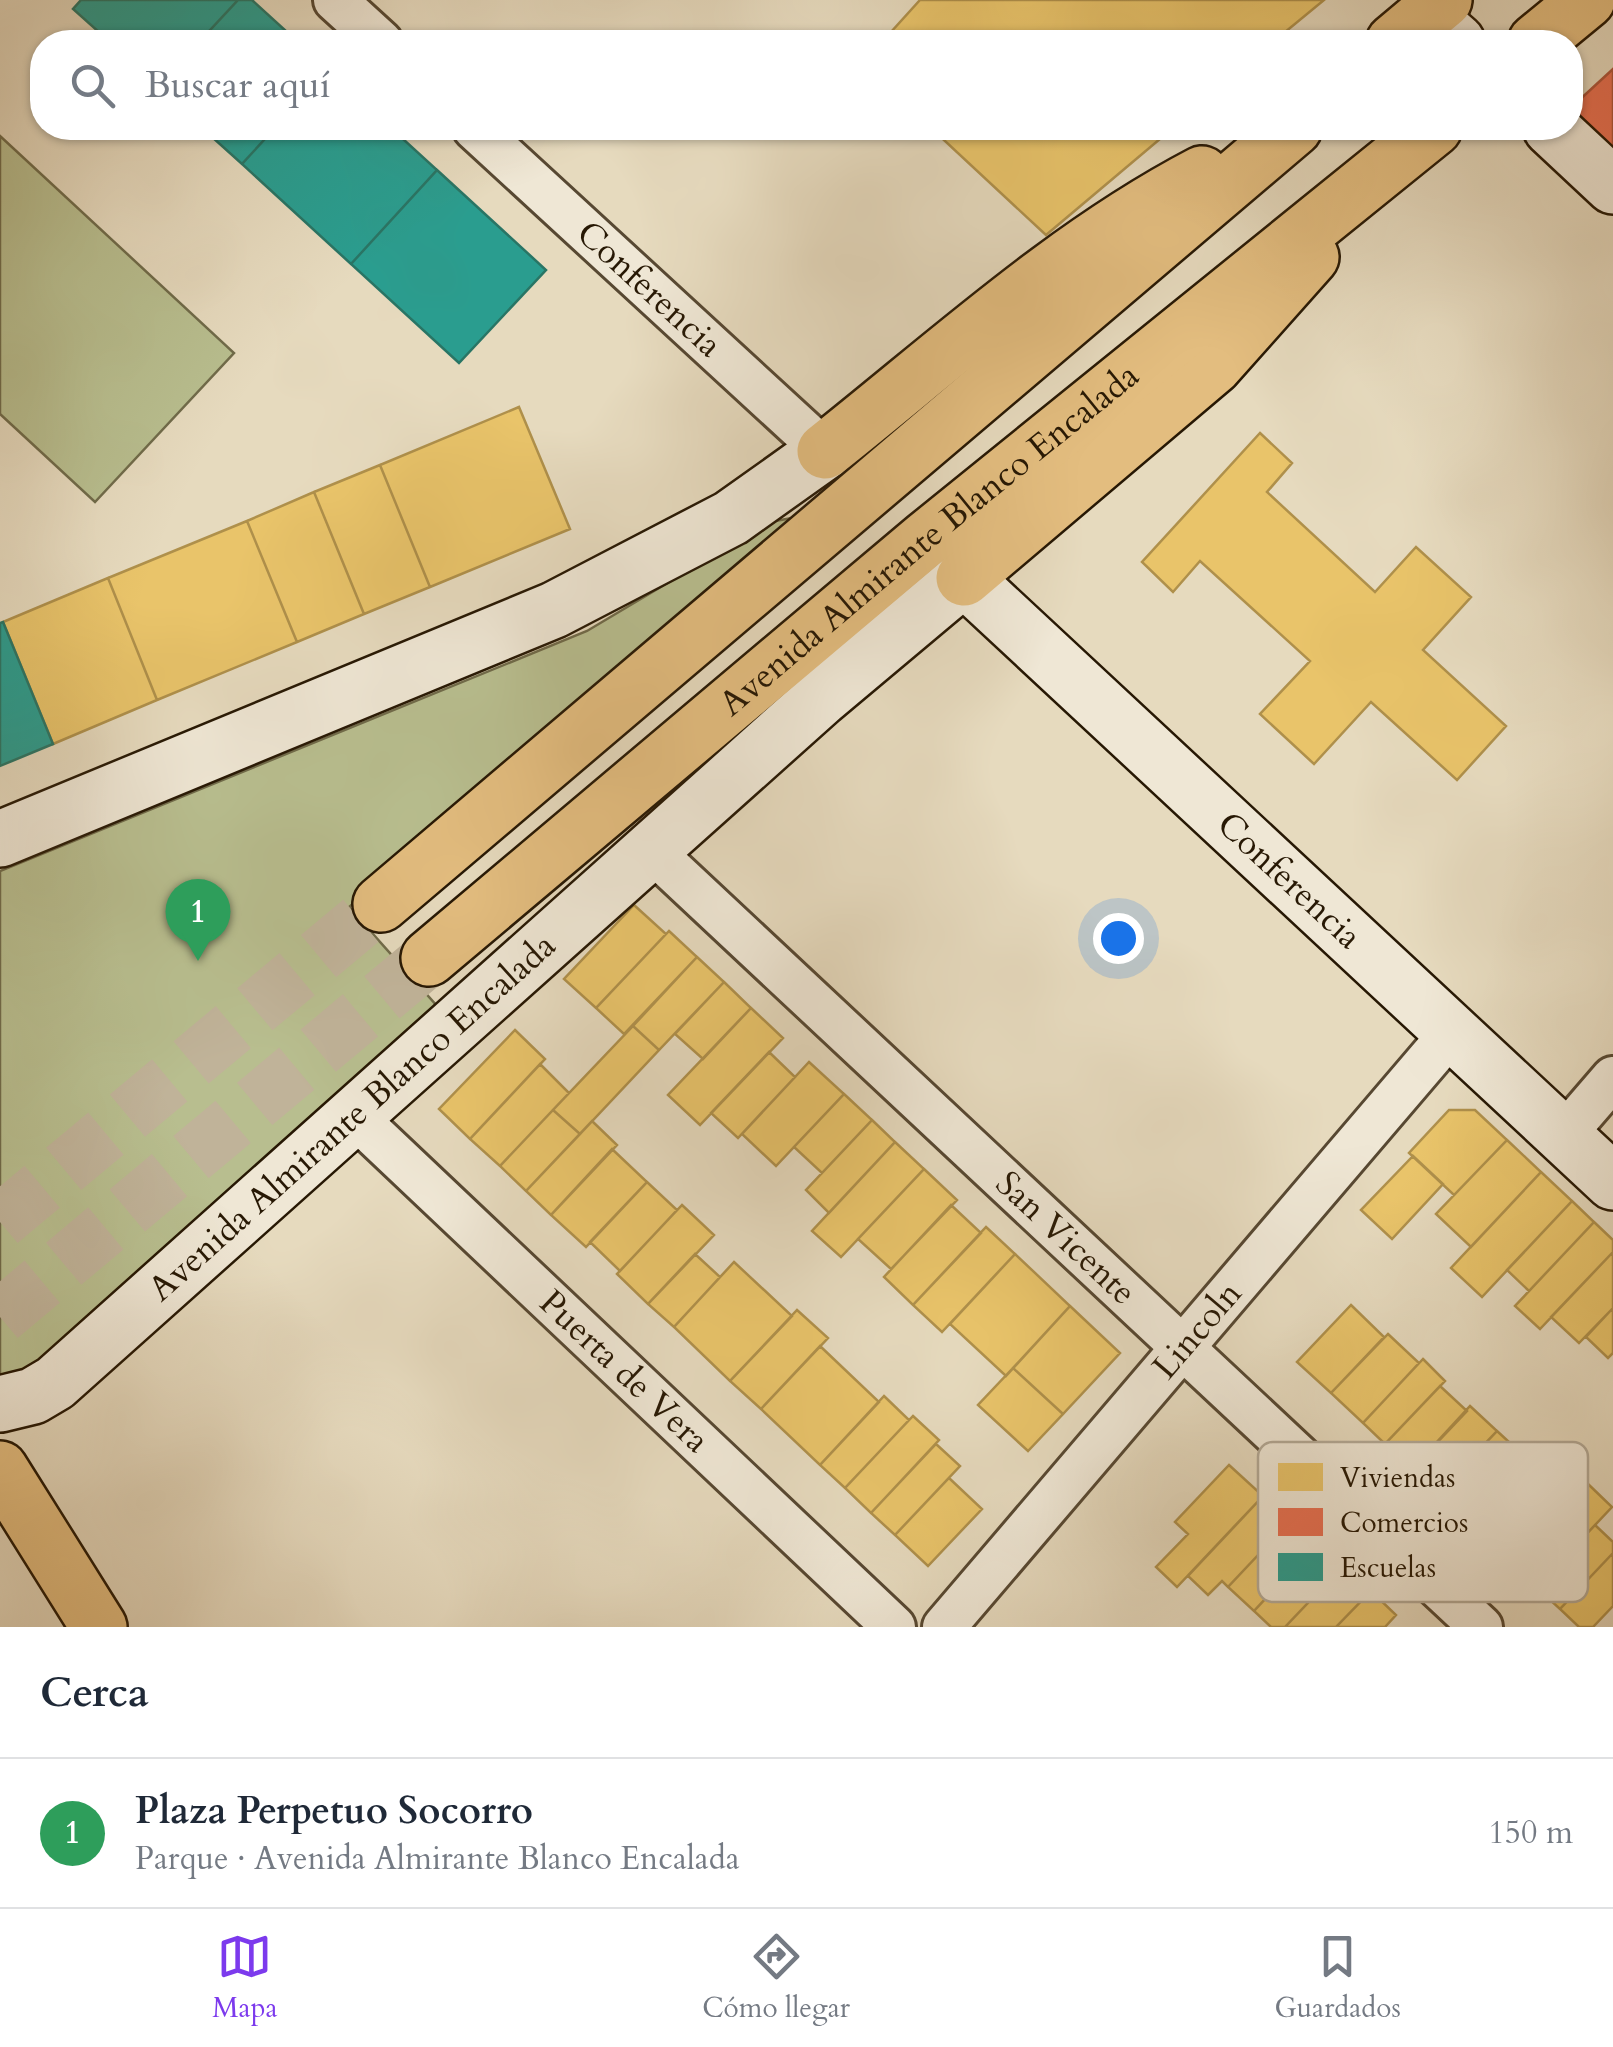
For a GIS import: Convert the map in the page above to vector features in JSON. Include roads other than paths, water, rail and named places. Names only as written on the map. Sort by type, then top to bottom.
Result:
[{"type":"main road","points":[[1551,30],[1587,0]]},
{"type":"main road","points":[[825,451],[1122,220],[1271,140]]},
{"type":"main road","points":[[381,904],[1279,140]]},
{"type":"main road","name":"Avenida Almirante Blanco Encalada","points":[[429,958],[926,539],[1419,140]]},
{"type":"main road","points":[[964,578],[1214,366],[1298,274],[1359,190]]},
{"type":"main road","points":[[0,1469],[100,1627]]},
{"type":"street","points":[[336,0],[369,30]]},
{"type":"street","name":"Conferencia","points":[[487,140],[825,451]]},
{"type":"street","points":[[1564,140],[1613,186]]},
{"type":"street","points":[[0,840],[554,610],[732,518],[825,451]]},
{"type":"street","name":"Conferencia","points":[[964,578],[1613,1182]]},
{"type":"street","name":"Avenida Almirante Blanco Encalada","points":[[0,1404],[33,1396],[55,1383],[651,850],[964,578]]},
{"type":"street","name":"San Vicente","points":[[651,850],[1283,1442]]},
{"type":"street","name":"Lincoln","points":[[944,1627],[1452,1032]]},
{"type":"street","points":[[1564,1136],[1613,1078]]},
{"type":"street","name":"Puerta de Vera","points":[[354,1116],[894,1627]]},
{"type":"street","name":"San Vicente","points":[[1454,1602],[1481,1627]]},
{"type":"tunnel","points":[[0,1222],[381,904]]},
{"type":"tunnel","points":[[0,1317],[429,958]]},
{"type":"place","name":"Plaza Perpetuo Socorro","points":[[198,961]]}]
